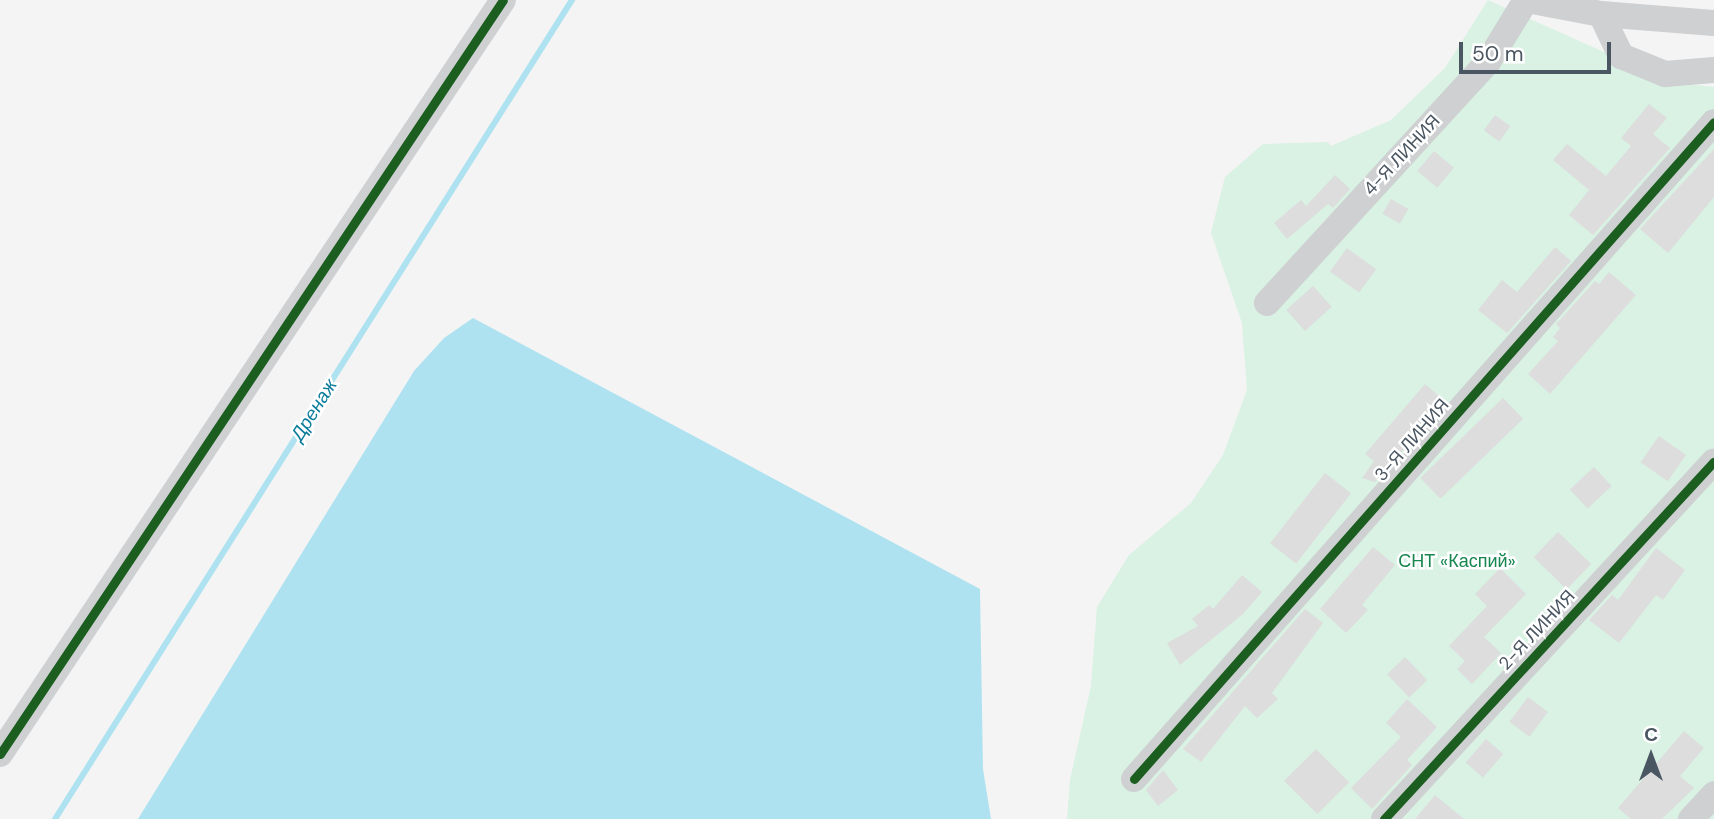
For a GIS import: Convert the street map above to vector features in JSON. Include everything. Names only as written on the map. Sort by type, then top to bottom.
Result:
[{"type":"street","points":[[0,754],[503,0]]},
{"type":"street","points":[[1527,0],[1714,23]]},
{"type":"street","name":"4-Я ЛИНИЯ","points":[[1267,303],[1488,62],[1527,0]]},
{"type":"street","points":[[1588,8],[1621,56],[1665,74],[1714,70]]},
{"type":"street","name":"3-Я ЛИНИЯ","points":[[1134,779],[1714,122]]},
{"type":"street","name":"2-Я ЛИНИЯ","points":[[1384,819],[1714,463]]},
{"type":"street","points":[[1691,819],[1714,794]]},
{"type":"green space","name":"СНТ «Каспий»","points":[[1488,0],[1671,82],[1714,87],[1714,819],[1067,819],[1070,780],[1091,686],[1097,607],[1129,555],[1191,503],[1223,455],[1247,390],[1242,323],[1211,233],[1225,177],[1263,144],[1328,142],[1331,146],[1391,120],[1445,68]]},
{"type":"water","points":[[473,318],[980,589],[983,769],[991,819],[138,819],[414,371],[444,338]]},
{"type":"building","points":[[1649,104],[1667,118],[1653,134],[1670,148],[1593,235],[1569,215],[1589,190],[1553,160],[1567,144],[1606,176],[1631,146],[1621,138]]},
{"type":"building","points":[[1495,115],[1510,126],[1499,142],[1484,130]]},
{"type":"building","points":[[1714,149],[1714,197],[1668,253],[1640,229]]},
{"type":"building","points":[[1434,151],[1454,168],[1437,188],[1417,171]]},
{"type":"building","points":[[1335,175],[1350,189],[1333,208],[1328,204],[1287,239],[1274,223],[1301,200],[1306,206]]},
{"type":"building","points":[[1391,199],[1408,209],[1400,224],[1382,214]]},
{"type":"building","points":[[1555,247],[1571,261],[1507,333],[1478,310],[1502,280],[1517,292]]},
{"type":"building","points":[[1347,248],[1376,269],[1359,293],[1330,271]]},
{"type":"building","points":[[1609,272],[1636,295],[1550,394],[1528,374],[1558,341],[1553,337],[1560,328],[1556,324],[1595,281],[1599,284]]},
{"type":"building","points":[[1313,286],[1332,307],[1305,331],[1286,310]]},
{"type":"building","points":[[1425,384],[1446,402],[1375,482],[1362,478],[1374,461],[1365,454]]},
{"type":"building","points":[[1503,398],[1523,419],[1440,499],[1420,478]]},
{"type":"building","points":[[1659,436],[1686,455],[1668,481],[1641,462]]},
{"type":"building","points":[[1594,467],[1612,486],[1588,509],[1570,490]]},
{"type":"building","points":[[1325,473],[1351,493],[1296,563],[1270,543]]},
{"type":"building","points":[[1558,532],[1591,564],[1567,589],[1534,557]]},
{"type":"building","points":[[1373,547],[1395,565],[1362,605],[1368,610],[1346,633],[1320,609]]},
{"type":"building","points":[[1656,548],[1685,570],[1663,600],[1656,595],[1619,643],[1589,620],[1612,595],[1618,600]]},
{"type":"building","points":[[1500,568],[1526,594],[1484,637],[1501,653],[1472,684],[1457,669],[1465,661],[1449,646],[1487,606],[1475,594]]},
{"type":"building","points":[[1242,575],[1262,592],[1243,614],[1180,665],[1167,643],[1198,626],[1192,619],[1209,605],[1213,609]]},
{"type":"building","points":[[1305,609],[1323,623],[1272,693],[1278,699],[1257,718],[1245,706],[1201,762],[1183,749]]},
{"type":"building","points":[[1405,657],[1427,680],[1409,697],[1387,674]]},
{"type":"building","points":[[1528,697],[1548,712],[1529,737],[1509,722]]},
{"type":"building","points":[[1407,699],[1437,727],[1407,760],[1412,765],[1372,809],[1351,788],[1401,737],[1386,723]]},
{"type":"building","points":[[1684,731],[1704,748],[1680,776],[1694,788],[1662,819],[1631,819],[1618,808]]},
{"type":"building","points":[[1486,739],[1503,754],[1483,777],[1466,762]]},
{"type":"building","points":[[1316,749],[1349,782],[1317,814],[1284,781]]},
{"type":"building","points":[[1163,770],[1178,790],[1158,806],[1146,790]]},
{"type":"building","points":[[1435,795],[1464,819],[1415,819]]},
{"type":"waterway","name":"Дренаж","points":[[55,819],[572,0]]},
{"type":"cycle path","points":[[0,754],[503,0]]},
{"type":"cycle path","points":[[1134,779],[1714,122]]},
{"type":"cycle path","points":[[1384,819],[1714,462]]}]
